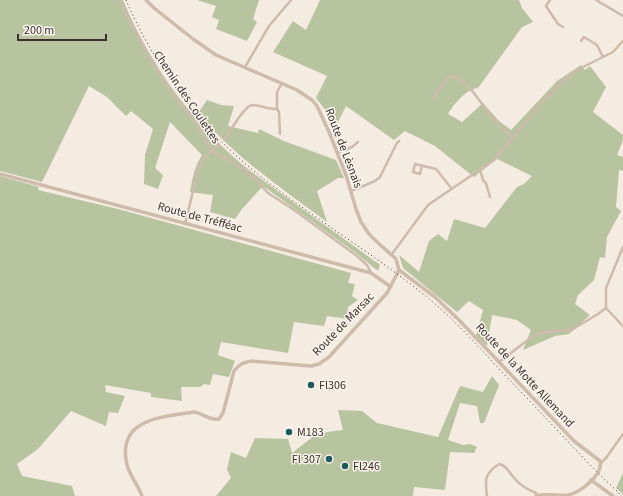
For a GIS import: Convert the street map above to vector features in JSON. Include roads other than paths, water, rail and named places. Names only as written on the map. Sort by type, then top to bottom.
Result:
[{"type":"street","name":"Chemin des Coulettes","points":[[120,0],[130,22],[152,62],[175,97],[198,126],[212,151],[238,165],[255,179],[268,193],[357,256],[367,265],[371,273]]},
{"type":"street","name":"Route de Lèsnais","points":[[146,0],[203,47],[216,55],[282,83],[306,95],[317,106],[337,153],[361,222],[369,234],[392,254],[398,262],[399,270]]},
{"type":"street","points":[[245,68],[269,26],[291,0]]},
{"type":"street","points":[[550,0],[546,6],[558,24],[563,27]]},
{"type":"street","points":[[596,0],[623,16]]},
{"type":"street","points":[[581,41],[584,37],[597,45],[603,57]]},
{"type":"street","points":[[392,254],[428,205],[494,160],[512,136],[540,104],[573,72],[613,52],[623,41]]},
{"type":"street","points":[[432,99],[448,78],[452,76],[456,77],[468,85],[491,117],[512,136]]},
{"type":"street","points":[[280,134],[279,112],[277,109],[277,92],[282,83]]},
{"type":"street","points":[[224,139],[232,130],[244,110],[249,106],[253,105],[277,109]]},
{"type":"street","points":[[351,190],[375,181],[380,177],[399,141]]},
{"type":"street","points":[[337,153],[352,147],[358,142]]},
{"type":"street","points":[[185,224],[199,167],[203,159],[219,144]]},
{"type":"street","points":[[422,166],[436,169],[452,188]]},
{"type":"street","points":[[480,170],[490,197]]},
{"type":"street","name":"Route de Tréfféac","points":[[0,174],[371,273],[391,286]]},
{"type":"street","points":[[623,247],[606,288],[606,308],[623,326]]},
{"type":"street","points":[[391,286],[399,270]]},
{"type":"street","name":"Route de la Motte Allemand","points":[[399,270],[435,297],[459,320],[574,441],[597,458],[601,463]]},
{"type":"street","name":"Route de Marsac","points":[[142,496],[128,466],[126,456],[126,447],[129,438],[137,427],[153,419],[194,412],[219,420],[223,412],[234,372],[237,367],[243,363],[252,362],[311,366],[319,364],[329,357],[382,299],[391,286]]},
{"type":"street","points":[[499,362],[529,339],[540,333],[573,328],[606,308]]},
{"type":"street","points":[[487,496],[487,474],[490,469],[498,464],[501,464],[517,482],[536,493],[537,496],[570,495],[582,488],[599,471],[601,463],[623,434]]},
{"type":"street","points":[[591,480],[613,496]]},
{"type":"railway","points":[[126,0],[138,25],[165,72],[180,94],[215,135],[255,172],[386,266],[438,306],[465,332],[598,473],[622,496]]},
{"type":"place","name":"Fl306","points":[[311,385]]},
{"type":"place","name":"M183","points":[[289,432]]},
{"type":"place","name":"Fl 307","points":[[329,459]]},
{"type":"place","name":"Fl246","points":[[345,466]]}]
